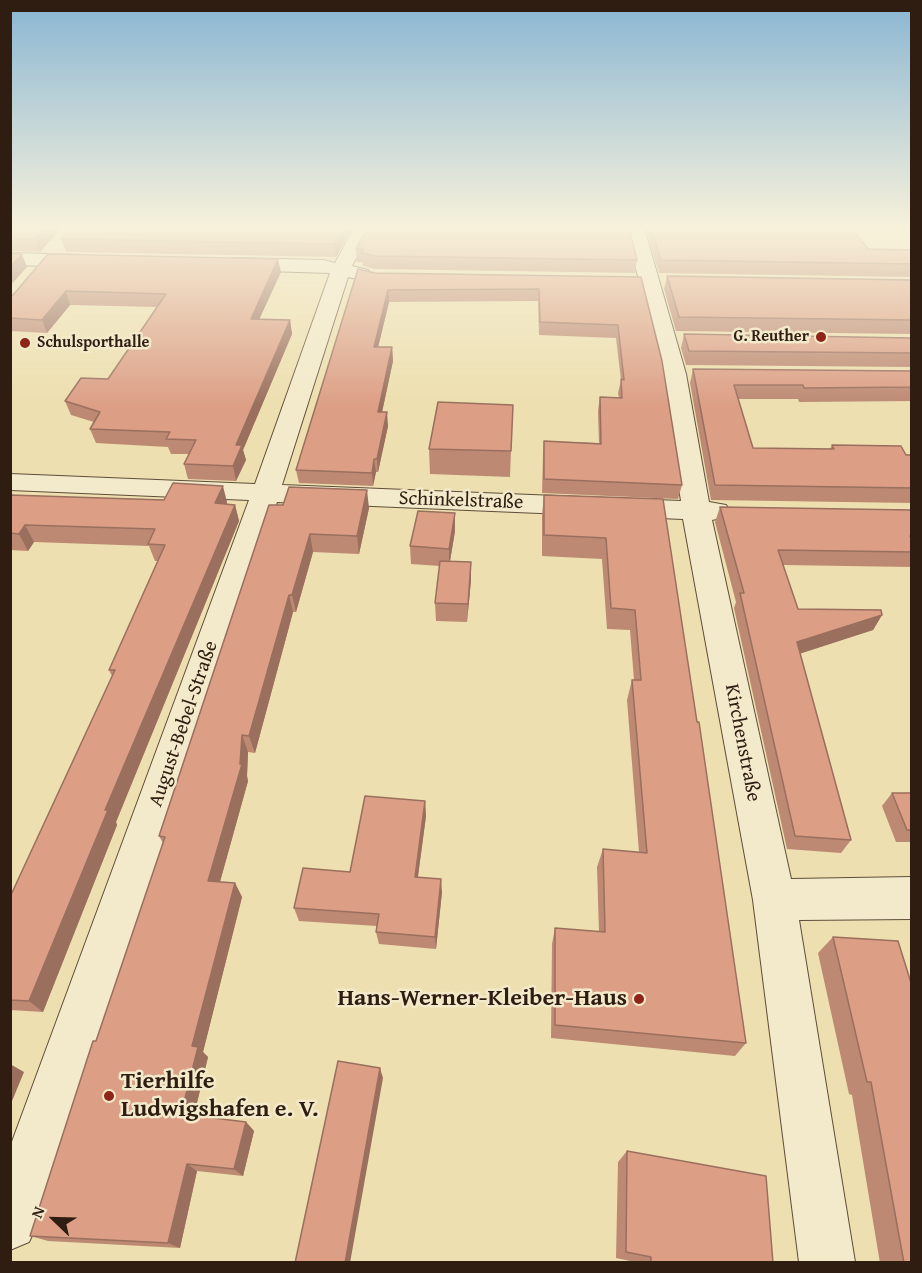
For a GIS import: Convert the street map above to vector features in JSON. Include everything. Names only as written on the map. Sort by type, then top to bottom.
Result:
[{"type":"street","name":"August-Bebel-Straße","points":[[10,1223],[265,493],[334,287]]},
{"type":"street","name":"Kirchenstraße","points":[[651,287],[674,374],[696,511],[774,900],[827,1263]]},
{"type":"street","points":[[665,339],[689,340]]},
{"type":"street","points":[[674,374],[698,374]]},
{"type":"street","name":"Schinkelstraße","points":[[10,482],[744,512]]},
{"type":"street","points":[[774,900],[912,898]]},
{"type":"building","points":[[19,287],[265,287],[251,319],[290,320],[236,445],[242,445],[233,466],[184,464],[196,440],[166,439],[170,432],[90,429],[100,412],[65,401],[81,378],[108,379],[166,294],[66,291],[42,320],[10,318],[10,296]]},
{"type":"building","points":[[352,287],[644,287],[662,361],[682,485],[544,479],[544,441],[601,444],[600,397],[622,398],[621,379],[624,380],[618,325],[540,322],[539,289],[388,290],[374,347],[392,347],[378,412],[387,412],[372,473],[296,470]]},
{"type":"building","points":[[670,287],[912,287],[912,320],[679,317]]},
{"type":"building","points":[[684,334],[912,338],[912,353],[689,351]]},
{"type":"building","points":[[693,369],[912,371],[912,387],[804,388],[803,385],[734,385],[753,448],[834,449],[832,445],[901,446],[906,455],[912,455],[912,488],[715,485]]},
{"type":"building","points":[[438,402],[513,405],[511,451],[429,449]]},
{"type":"building","points":[[173,483],[223,486],[215,503],[235,505],[105,810],[108,810],[29,1001],[10,1000],[10,897],[115,670],[109,670],[165,545],[148,544],[155,529],[25,525],[19,534],[10,533],[10,495],[164,500]]},
{"type":"building","points":[[289,487],[367,490],[357,536],[310,534],[292,595],[289,595],[249,736],[242,735],[240,764],[242,764],[208,881],[235,883],[192,1046],[198,1047],[181,1114],[246,1122],[234,1169],[187,1164],[168,1243],[30,1236],[93,1041],[96,1041],[165,837],[159,836],[269,505],[283,505]]},
{"type":"building","points":[[544,495],[663,499],[697,722],[699,722],[746,1043],[555,1025],[555,928],[605,932],[603,849],[647,853],[632,680],[641,680],[635,610],[611,608],[606,538],[544,535]]},
{"type":"building","points":[[720,507],[912,510],[912,536],[910,536],[912,552],[778,550],[798,609],[881,610],[882,615],[797,642],[851,840],[795,836],[740,593],[744,593]]},
{"type":"building","points":[[418,511],[455,513],[449,549],[410,546]]},
{"type":"building","points":[[440,561],[471,562],[468,604],[435,603]]},
{"type":"building","points":[[892,793],[912,793],[912,830],[907,830]]},
{"type":"building","points":[[365,796],[425,801],[415,877],[441,879],[435,937],[376,932],[379,914],[294,908],[303,868],[350,872]]},
{"type":"building","points":[[833,937],[898,941],[912,986],[912,1263],[904,1263],[871,1082],[867,1082]]},
{"type":"building","points":[[338,1061],[380,1068],[345,1263],[295,1263]]},
{"type":"building","points":[[627,1151],[766,1176],[773,1263],[651,1263],[651,1257],[626,1252]]},
{"type":"place","name":"G. Reuther","points":[[821,337]]},
{"type":"place","name":"Schulsporthalle","points":[[25,343]]},
{"type":"place","name":"Hans-Werner-Kleiber-Haus","points":[[639,999]]},
{"type":"place","name":"Tierhilfe Ludwigshafen e. V.","points":[[109,1096]]}]
